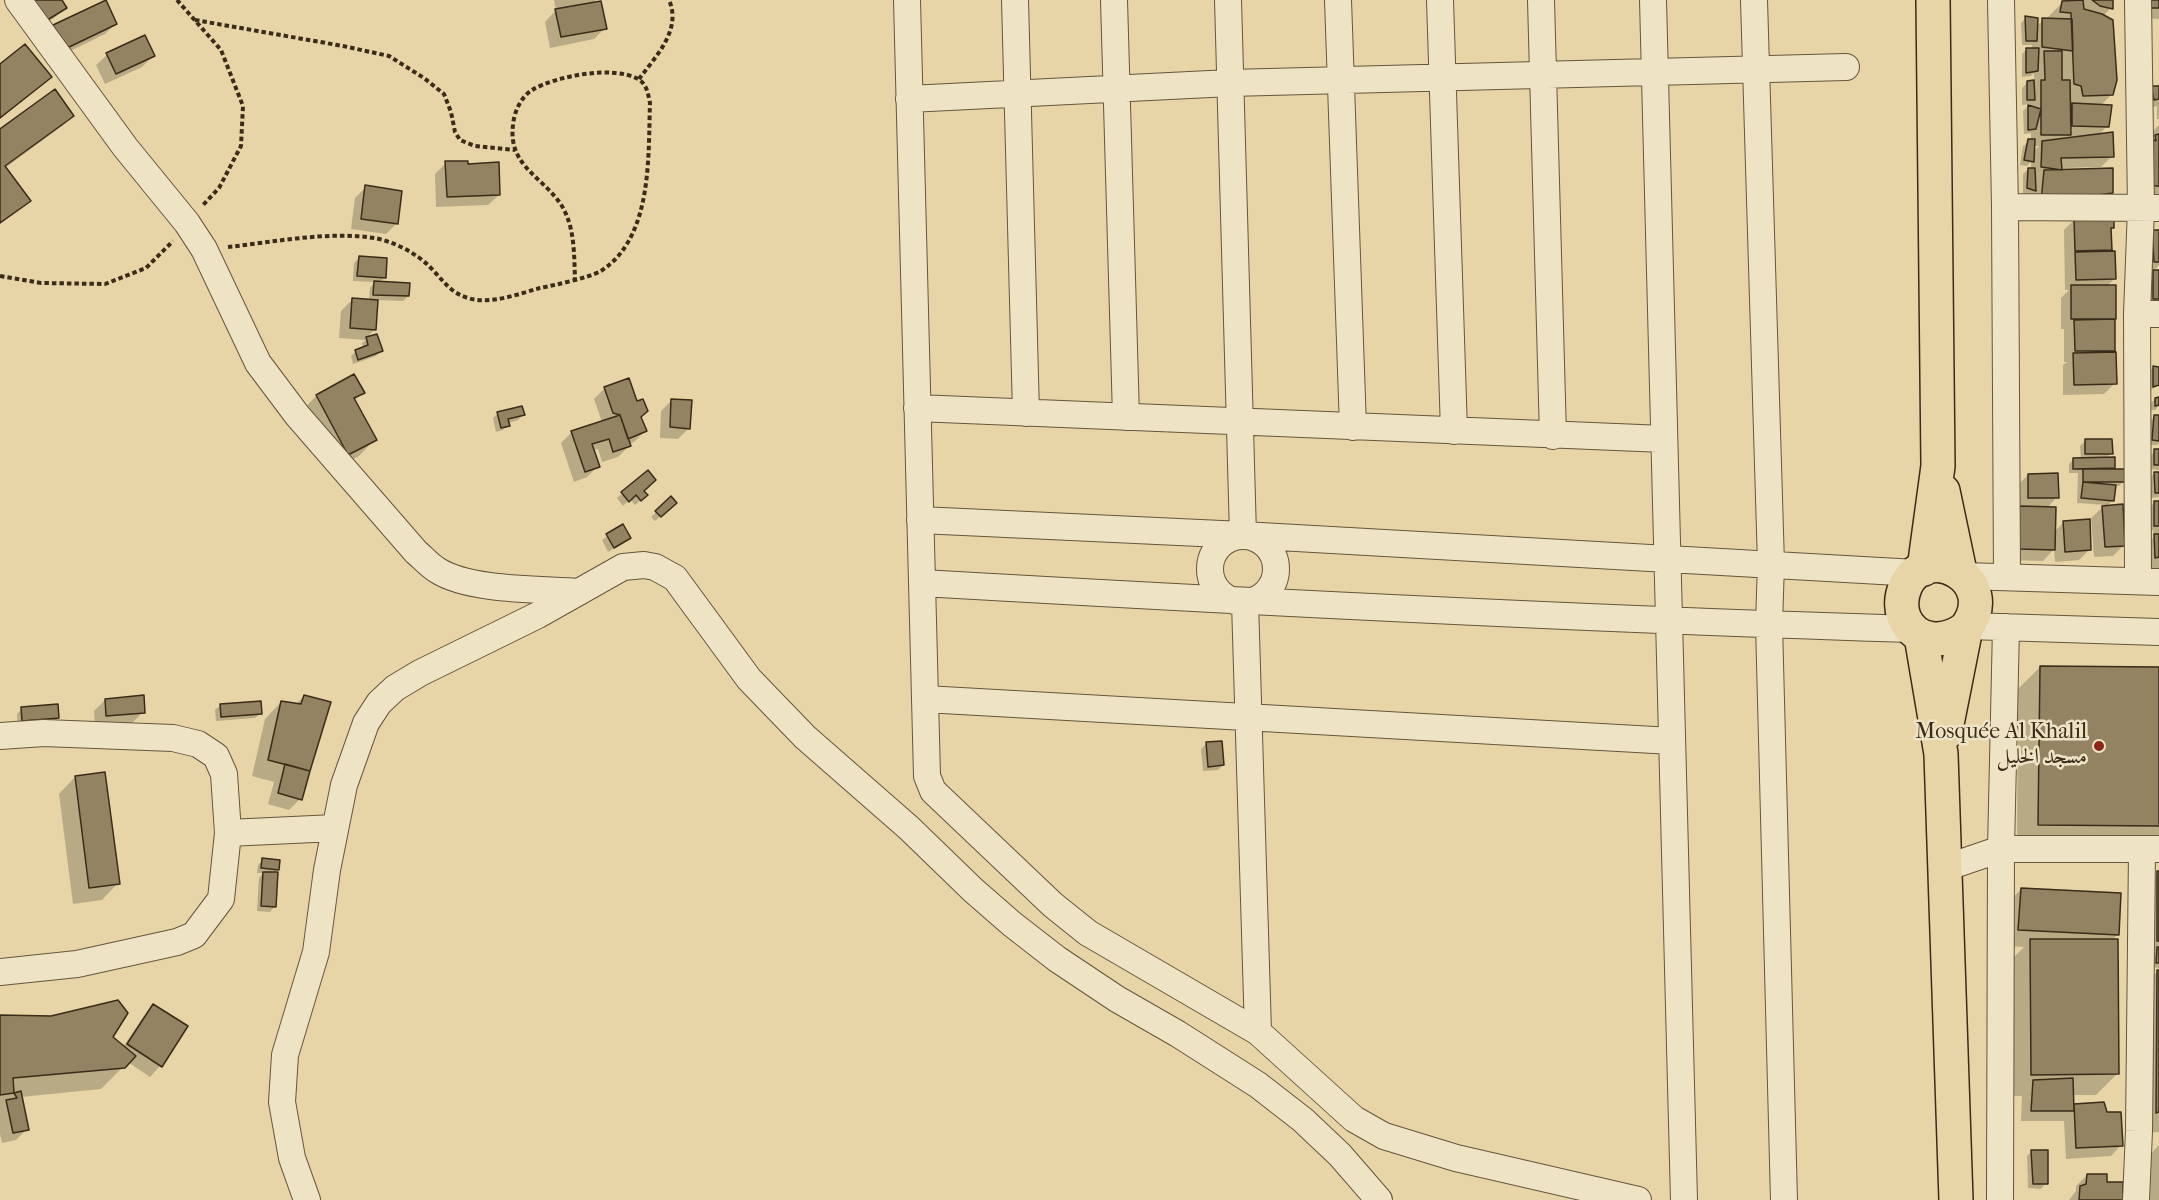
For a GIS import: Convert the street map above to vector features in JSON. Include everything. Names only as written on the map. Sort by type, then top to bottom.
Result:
[{"type":"main road","points":[[1920,571],[1938,466],[1933,0]]},
{"type":"main road","points":[[1938,466],[1962,574]]},
{"type":"main road","points":[[1936,566],[1948,567],[1962,574],[1972,586],[1976,600],[1975,614],[1967,627],[1956,636],[1945,640],[1933,640],[1917,633],[1905,619],[1901,607],[1908,582],[1920,571],[1936,566]]},
{"type":"main road","points":[[1941,754],[1967,627]]},
{"type":"main road","points":[[1917,633],[1941,754],[1956,1200]]},
{"type":"street","points":[[18,0],[125,147],[187,223],[204,249],[258,363],[297,415],[416,552],[438,571],[465,581],[579,592]]},
{"type":"street","points":[[907,0],[927,776],[933,791],[1053,905],[1088,933],[1258,1032],[1354,1119],[1384,1136],[1456,1158],[1638,1200]]},
{"type":"street","points":[[1015,0],[1026,413]]},
{"type":"street","points":[[1114,0],[1126,417]]},
{"type":"street","points":[[1228,0],[1243,535]]},
{"type":"street","points":[[1338,0],[1353,427]]},
{"type":"street","points":[[1440,0],[1455,432]]},
{"type":"street","points":[[1541,0],[1553,436]]},
{"type":"street","points":[[1653,0],[1684,1200]]},
{"type":"street","points":[[1754,0],[1771,564],[1769,624],[1784,1200]]},
{"type":"street","points":[[2001,0],[2005,207],[2007,577]]},
{"type":"street","points":[[1962,574],[2149,582],[2150,208],[2138,0]]},
{"type":"street","points":[[909,99],[1230,83],[1846,67]]},
{"type":"street","points":[[2005,207],[2150,208]]},
{"type":"street","points":[[917,408],[1664,439]]},
{"type":"street","points":[[920,520],[1920,571]]},
{"type":"street","points":[[1243,535],[1254,537],[1264,543],[1272,552],[1276,562],[1273,584],[1266,593],[1245,602],[1225,597],[1212,580],[1210,570],[1216,549],[1223,542],[1243,535]]},
{"type":"street","points":[[307,1200],[292,1158],[282,1102],[285,1055],[316,952],[334,828],[344,785],[366,723],[379,703],[395,688],[420,673],[538,615],[623,567],[644,565],[668,573],[683,587],[749,679],[805,737],[909,828],[981,897],[1057,959],[1258,1086],[1303,1120],[1341,1155],[1379,1200]]},
{"type":"street","points":[[922,584],[1245,602],[1769,624],[1917,633]]},
{"type":"street","points":[[1245,602],[1258,1032]]},
{"type":"street","points":[[1967,627],[2159,632]]},
{"type":"street","points":[[2000,1200],[2001,849],[2006,627]]},
{"type":"street","points":[[925,699],[1672,741]]},
{"type":"street","points":[[0,736],[44,732],[173,738],[198,744],[216,756],[224,774],[228,833],[221,899],[194,935],[177,942],[77,964],[0,972]]},
{"type":"street","points":[[228,833],[334,828]]},
{"type":"street","points":[[1945,868],[2001,849],[2150,850],[2149,1131],[2136,1200]]},
{"type":"path","points":[[0,276],[41,283],[105,284],[146,268],[219,188],[242,146],[243,106],[221,50],[177,0]]},
{"type":"path","points":[[639,79],[661,49],[674,21],[674,11],[669,0]]},
{"type":"path","points":[[194,20],[389,56],[444,94],[455,132],[460,140],[475,146],[514,150]]},
{"type":"path","points":[[204,249],[343,236],[376,238],[411,253],[430,266],[452,290],[468,299],[493,300],[575,279],[599,272],[612,261],[633,232],[645,197],[650,103],[647,88],[639,79],[615,73],[571,76],[531,91],[517,106],[513,126],[514,150],[527,170],[560,203],[570,225],[575,279]]},
{"type":"building","points":[[30,0],[62,0],[67,8],[44,22]]},
{"type":"building","points":[[106,0],[117,24],[65,49],[53,25]]},
{"type":"building","points":[[2083,0],[2084,9],[2113,20],[2117,80],[2113,95],[2083,96],[2081,86],[2074,84],[2071,13],[2060,12],[2062,1]]},
{"type":"building","points":[[2092,0],[2113,0],[2113,9],[2100,6]]},
{"type":"building","points":[[2151,0],[2159,0],[2159,8],[2151,8]]},
{"type":"building","points":[[601,1],[607,29],[561,37],[555,9]]},
{"type":"building","points":[[2025,16],[2038,18],[2037,41],[2026,41]]},
{"type":"building","points":[[2042,18],[2072,19],[2073,51],[2042,47]]},
{"type":"building","points":[[145,35],[155,56],[116,74],[106,53]]},
{"type":"building","points":[[25,44],[52,77],[0,118],[0,64]]},
{"type":"building","points":[[2026,48],[2039,48],[2038,71],[2026,73]]},
{"type":"building","points":[[2044,51],[2062,51],[2062,80],[2070,80],[2071,135],[2041,135],[2041,80],[2045,80]]},
{"type":"building","points":[[2034,80],[2035,100],[2027,100],[2027,81]]},
{"type":"building","points":[[2151,86],[2159,86],[2159,99],[2154,100]]},
{"type":"building","points":[[55,89],[74,116],[5,166],[31,201],[0,223],[0,129]]},
{"type":"building","points":[[2072,103],[2112,105],[2109,127],[2072,126]]},
{"type":"building","points":[[2028,105],[2041,109],[2036,129],[2028,130]]},
{"type":"building","points":[[2113,132],[2114,157],[2061,158],[2062,170],[2041,167],[2042,141]]},
{"type":"building","points":[[2159,134],[2159,186],[2153,186],[2152,139],[2156,141],[2155,135]]},
{"type":"building","points":[[2028,139],[2035,139],[2034,162],[2024,160]]},
{"type":"building","points":[[445,161],[468,161],[468,164],[499,162],[500,195],[447,197]]},
{"type":"building","points":[[2028,168],[2035,168],[2036,191],[2027,188]]},
{"type":"building","points":[[2113,168],[2113,193],[2041,202],[2044,170]]},
{"type":"building","points":[[365,185],[402,191],[398,224],[361,219]]},
{"type":"building","points":[[2114,217],[2114,228],[2111,228],[2112,250],[2075,251],[2074,218]]},
{"type":"building","points":[[2152,230],[2159,230],[2159,262],[2154,262]]},
{"type":"building","points":[[2115,251],[2116,279],[2076,280],[2075,252]]},
{"type":"building","points":[[359,256],[387,258],[386,278],[357,276]]},
{"type":"building","points":[[2153,270],[2159,270],[2159,299],[2153,299]]},
{"type":"building","points":[[374,281],[410,283],[409,296],[373,295]]},
{"type":"building","points":[[2071,285],[2116,285],[2116,319],[2071,319]]},
{"type":"building","points":[[352,298],[378,300],[376,330],[350,328]]},
{"type":"building","points":[[2115,319],[2115,351],[2075,351],[2074,320]]},
{"type":"building","points":[[377,334],[383,351],[358,360],[355,350],[368,345],[366,337]]},
{"type":"building","points":[[2116,352],[2117,384],[2074,385],[2073,353]]},
{"type":"building","points":[[2153,366],[2159,367],[2159,385],[2153,387]]},
{"type":"building","points":[[354,374],[365,393],[354,398],[377,440],[348,455],[316,395]]},
{"type":"building","points":[[629,378],[637,401],[643,399],[648,411],[641,417],[647,431],[628,439],[620,415],[613,413],[604,387]]},
{"type":"building","points":[[2159,397],[2159,405],[2155,406],[2155,398]]},
{"type":"building","points":[[671,399],[692,400],[690,429],[670,427]]},
{"type":"building","points":[[522,406],[525,415],[508,419],[510,426],[501,428],[497,412]]},
{"type":"building","points":[[620,415],[631,446],[613,452],[609,439],[592,444],[600,467],[585,472],[571,431]]},
{"type":"building","points":[[2154,415],[2159,415],[2159,441],[2152,440]]},
{"type":"building","points":[[2085,439],[2112,439],[2113,454],[2085,454]]},
{"type":"building","points":[[2154,449],[2159,449],[2159,465],[2154,465]]},
{"type":"building","points":[[2115,457],[2115,468],[2073,469],[2073,458]]},
{"type":"building","points":[[2083,469],[2126,469],[2126,482],[2083,482]]},
{"type":"building","points":[[648,470],[656,480],[644,491],[648,495],[641,501],[636,495],[629,502],[621,492]]},
{"type":"building","points":[[2154,472],[2159,472],[2159,493],[2155,493]]},
{"type":"building","points":[[2058,473],[2059,498],[2028,498],[2028,474]]},
{"type":"building","points":[[2083,482],[2116,485],[2114,501],[2081,498]]},
{"type":"building","points":[[671,496],[677,503],[661,517],[655,511]]},
{"type":"building","points":[[2154,501],[2159,501],[2159,526],[2154,526]]},
{"type":"building","points":[[2123,504],[2125,546],[2105,547],[2102,506]]},
{"type":"building","points":[[2019,506],[2056,507],[2055,550],[2018,549]]},
{"type":"building","points":[[2090,519],[2091,550],[2065,552],[2063,521]]},
{"type":"building","points":[[623,524],[631,538],[614,548],[606,534]]},
{"type":"building","points":[[2154,534],[2159,534],[2159,557],[2155,558]]},
{"type":"building","name":"Mosquée Al Khalil مسجد الخليل","points":[[2040,666],[2159,667],[2159,826],[2038,825]]},
{"type":"building","points":[[144,695],[145,713],[106,716],[105,699]]},
{"type":"building","points":[[304,695],[331,702],[310,771],[268,760],[281,701],[301,704]]},
{"type":"building","points":[[261,701],[262,714],[221,717],[220,704]]},
{"type":"building","points":[[58,704],[59,718],[22,721],[21,707]]},
{"type":"building","points":[[1222,741],[1224,765],[1208,767],[1206,742]]},
{"type":"building","points":[[285,764],[310,771],[302,800],[278,793]]},
{"type":"building","points":[[105,772],[120,884],[89,888],[75,776]]},
{"type":"building","points":[[262,858],[280,860],[279,870],[261,868]]},
{"type":"building","points":[[2157,871],[2159,871],[2159,941],[2157,941]]},
{"type":"building","points":[[263,872],[278,872],[276,907],[261,906]]},
{"type":"building","points":[[2021,888],[2121,893],[2119,935],[2018,930]]},
{"type":"building","points":[[2030,939],[2118,939],[2119,1074],[2031,1075]]},
{"type":"building","points":[[2157,947],[2159,947],[2159,963],[2156,963]]},
{"type":"building","points":[[2157,970],[2159,970],[2159,1112],[2156,1113]]},
{"type":"building","points":[[118,1000],[128,1013],[113,1037],[136,1056],[125,1068],[13,1078],[14,1093],[0,1095],[0,1015],[51,1016]]},
{"type":"building","points":[[153,1004],[188,1026],[162,1067],[127,1044]]},
{"type":"building","points":[[2073,1078],[2074,1111],[2031,1111],[2033,1080]]},
{"type":"building","points":[[21,1091],[29,1130],[13,1133],[6,1100],[17,1098],[14,1093]]},
{"type":"building","points":[[2104,1102],[2107,1112],[2121,1112],[2123,1146],[2076,1148],[2074,1104]]},
{"type":"building","points":[[2031,1150],[2048,1150],[2048,1184],[2033,1184]]},
{"type":"building","points":[[2087,1174],[2107,1174],[2107,1182],[2123,1182],[2123,1200],[2079,1200],[2080,1186],[2086,1184]]},
{"type":"place","name":"Mosquée Al Khalil مسجد الخليل","points":[[2099,746]]}]
